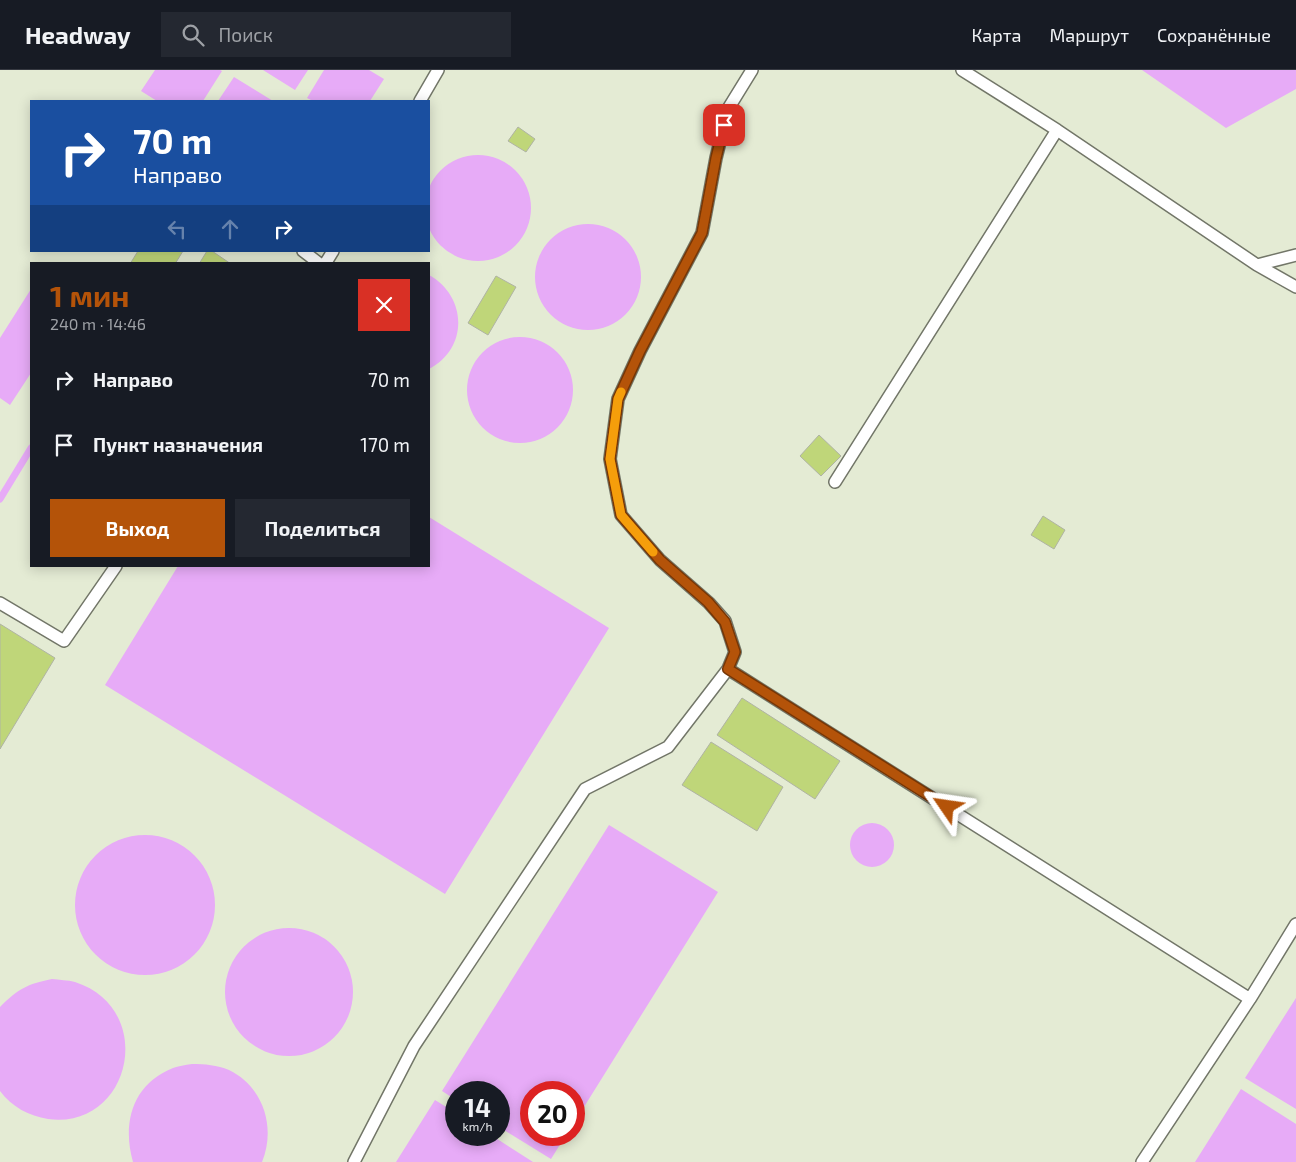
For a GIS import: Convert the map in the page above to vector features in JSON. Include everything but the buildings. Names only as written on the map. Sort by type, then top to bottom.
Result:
[{"type":"lane","points":[[421,100],[438,70]]},
{"type":"lane","points":[[354,1162],[414,1046],[586,789],[668,747],[728,669],[735,652],[725,622],[708,602],[660,560],[621,515],[610,459],[618,399],[640,351],[702,233],[716,158],[728,109],[752,70]]},
{"type":"lane","points":[[962,70],[1057,130],[1258,265],[1296,287]]},
{"type":"lane","points":[[835,482],[1057,130]]},
{"type":"lane","points":[[304,252],[317,262]]},
{"type":"lane","points":[[1258,265],[1296,254]]},
{"type":"lane","points":[[0,603],[64,641],[115,567]]},
{"type":"lane","points":[[728,669],[1250,998]]},
{"type":"lane","points":[[1142,1162],[1250,998],[1296,924]]},
{"type":"shaded area","points":[[0,70],[1296,70],[1296,1162],[0,1162]]},
{"type":"shaded area","points":[[155,70],[222,71],[204,100],[155,100],[141,91]]},
{"type":"shaded area","points":[[263,70],[308,70],[295,90]]},
{"type":"shaded area","points":[[324,70],[369,70],[384,79],[371,100],[311,100],[307,98]]},
{"type":"shaded area","points":[[1142,70],[1296,70],[1296,89],[1226,128]]},
{"type":"shaded area","points":[[234,77],[271,100],[219,100]]},
{"type":"shaded area","points":[[478,155],[488,156],[508,164],[522,178],[530,198],[530,218],[522,238],[516,246],[498,257],[478,261],[458,257],[440,246],[430,230],[430,186],[440,170],[458,159]]},
{"type":"shaded area","points":[[588,224],[608,228],[625,240],[637,257],[641,277],[637,297],[625,314],[608,326],[588,330],[568,326],[551,314],[539,297],[535,277],[539,257],[551,240],[568,228]]},
{"type":"shaded area","points":[[430,276],[442,284],[451,296],[456,308],[458,322],[457,336],[442,360],[430,368]]},
{"type":"shaded area","points":[[30,291],[30,375],[10,405],[0,398],[0,338]]},
{"type":"shaded area","points":[[520,337],[540,341],[558,352],[569,370],[573,390],[569,410],[558,428],[540,439],[520,443],[500,439],[482,428],[471,410],[467,390],[471,370],[482,352],[500,341]]},
{"type":"shaded area","points":[[430,518],[609,628],[445,894],[105,685],[177,567],[430,567]]},
{"type":"shaded area","points":[[872,823],[884,827],[890,833],[894,845],[890,857],[884,863],[872,867],[860,863],[854,857],[850,845],[854,833],[860,827]]},
{"type":"shaded area","points":[[609,825],[718,892],[585,1105],[585,1081],[520,1081],[520,1140],[510,1134],[510,1081],[448,1081]]},
{"type":"shaded area","points":[[145,835],[159,836],[172,840],[184,846],[195,855],[204,866],[210,878],[214,891],[214,919],[210,932],[204,944],[195,955],[184,964],[172,970],[159,974],[145,975],[131,974],[118,970],[106,964],[95,955],[86,944],[80,932],[76,919],[75,905],[76,891],[80,878],[86,866],[95,855],[106,846],[118,840],[131,836]]},
{"type":"shaded area","points":[[289,928],[302,929],[314,933],[334,947],[348,967],[352,979],[352,1005],[348,1017],[334,1037],[314,1051],[302,1055],[289,1056],[276,1055],[264,1051],[244,1037],[230,1017],[226,1005],[225,992],[226,979],[230,967],[244,947],[264,933],[276,929]]},
{"type":"shaded area","points":[[52,979],[75,982],[101,996],[117,1016],[125,1040],[124,1065],[115,1088],[99,1106],[76,1117],[48,1119],[34,1116],[15,1106],[0,1091],[0,1007],[23,988]]},
{"type":"shaded area","points":[[1296,998],[1296,1109],[1245,1078]]},
{"type":"shaded area","points":[[192,1064],[211,1065],[229,1070],[241,1077],[259,1098],[267,1122],[268,1136],[262,1162],[133,1162],[129,1134],[130,1120],[133,1107],[139,1095],[159,1075],[175,1067]]},
{"type":"shaded area","points":[[1241,1089],[1296,1124],[1296,1162],[1195,1162]]},
{"type":"shaded area","points":[[435,1100],[445,1106],[445,1146],[508,1146],[533,1162],[396,1162]]},
{"type":"shaded area","points":[[530,1146],[559,1146],[551,1159]]},
{"type":"waterway","points":[[0,499],[30,450]]},
{"type":"slow traffic","points":[[621,392],[618,399],[610,459],[621,515],[653,552]]},
{"type":"route","points":[[724,125],[702,233],[640,351],[618,399],[610,459],[621,515],[660,560],[708,602],[725,622],[735,652],[728,669],[947,807]]}]
